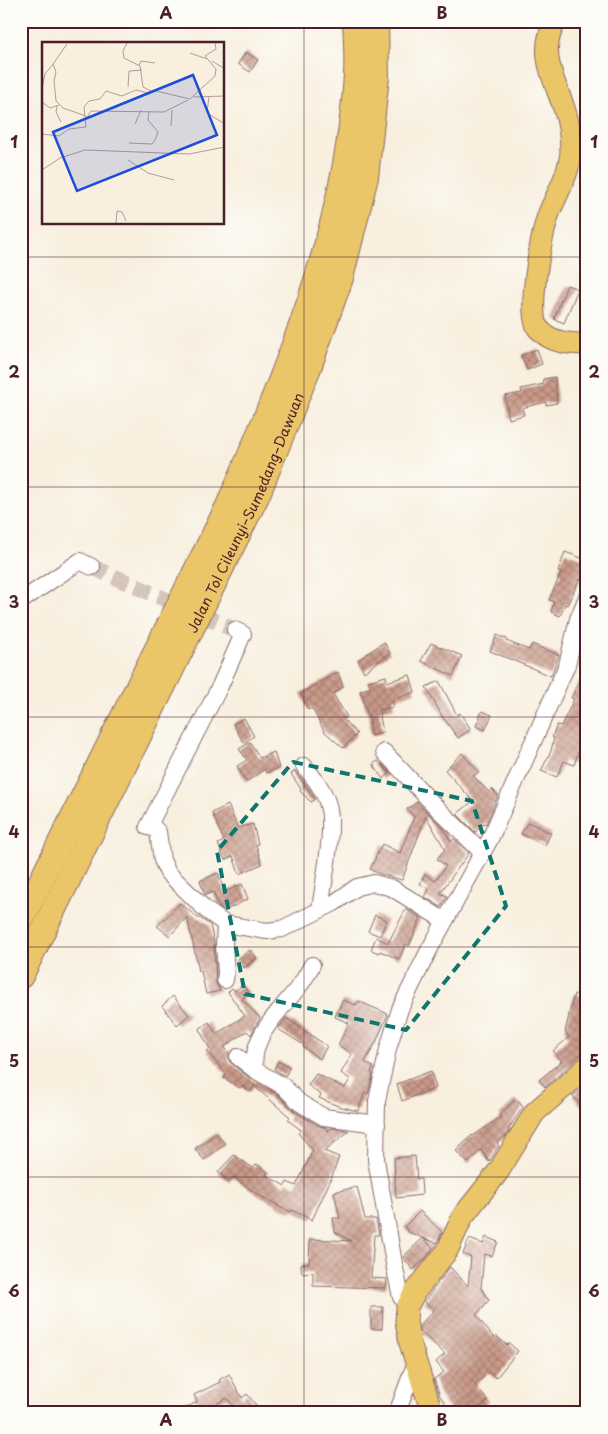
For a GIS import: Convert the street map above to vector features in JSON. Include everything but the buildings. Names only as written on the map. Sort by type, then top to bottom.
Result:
[{"type":"highway","name":"Jalan Tol Cileunyi–Sumedang–Dawuan","points":[[21,921],[228,506],[257,441],[288,360],[316,282],[335,215],[351,123],[356,74],[355,21]]},
{"type":"highway","name":"Jalan Tol Cileunyi–Sumedang–Dawuan","points":[[21,976],[258,494],[308,370],[341,278],[366,177],[377,76],[376,21]]},
{"type":"main road","points":[[556,21],[551,29],[547,51],[553,82],[564,108],[569,128],[571,155],[543,232],[533,311],[536,326],[543,334],[562,342],[587,344]]},
{"type":"main road","points":[[432,1413],[416,1362],[406,1321],[407,1307],[447,1251],[463,1216],[498,1172],[535,1112],[544,1102],[587,1067]]},
{"type":"street","points":[[21,602],[80,562],[92,566]]},
{"type":"street","points":[[407,1307],[402,1297],[395,1269],[376,1160],[378,1100],[388,1049],[400,1009],[482,852],[567,665],[578,619],[587,597]]},
{"type":"street","points":[[235,630],[243,634],[220,686],[148,827],[154,828],[158,832],[162,860],[168,873],[205,909],[224,924],[251,929],[282,929],[334,903],[357,888],[374,883],[392,888],[445,921]]},
{"type":"street","points":[[384,752],[482,852]]},
{"type":"street","points":[[304,766],[323,791],[329,808],[328,846],[320,910]]},
{"type":"street","points":[[224,924],[225,980]]},
{"type":"street","points":[[255,1070],[256,1050],[269,1024],[301,985],[312,965]]},
{"type":"street","points":[[238,1057],[255,1070],[283,1086],[300,1103],[324,1117],[377,1124]]},
{"type":"street","points":[[396,1413],[416,1362]]},
{"type":"highlighted area","points":[[293,762],[472,801],[506,906],[406,1030],[245,994],[217,851]]},
{"type":"tunnel","points":[[92,567],[235,630]]}]
